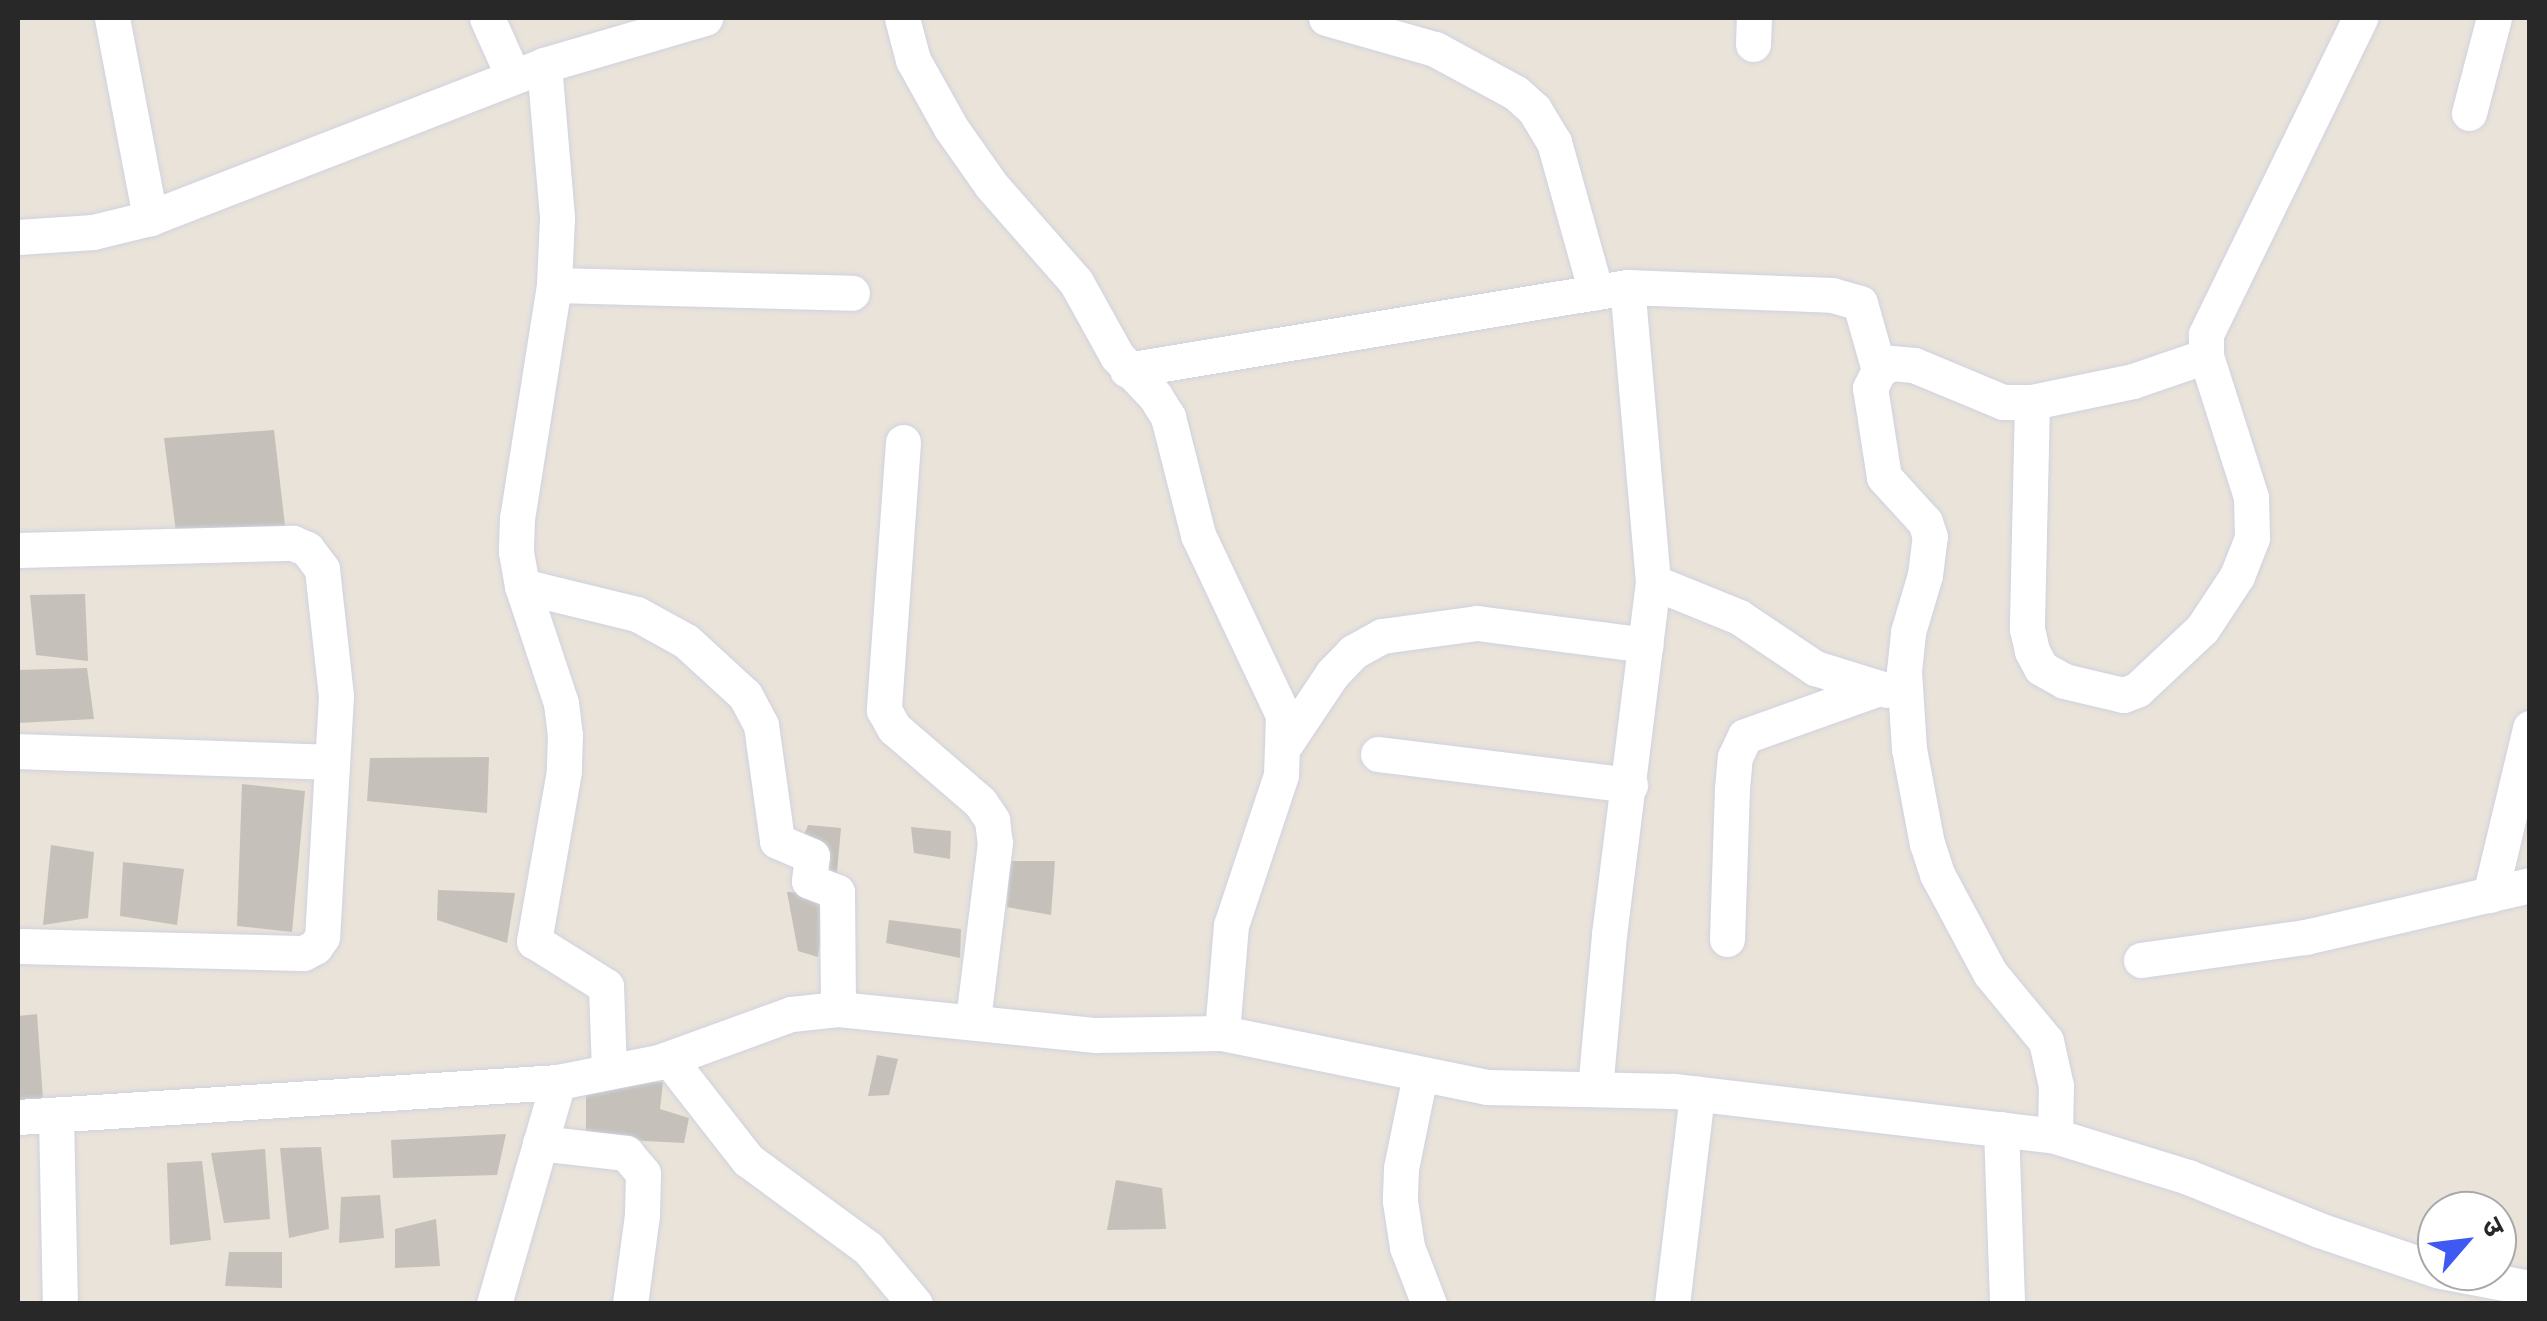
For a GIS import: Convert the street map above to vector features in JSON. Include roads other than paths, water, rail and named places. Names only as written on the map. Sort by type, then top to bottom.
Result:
[{"type":"street","points":[[112,18],[150,218]]},
{"type":"street","points":[[486,18],[528,71],[557,218],[554,284],[517,518],[522,586],[560,703],[565,736],[564,772],[534,941],[606,986],[609,1072]]},
{"type":"street","points":[[18,237],[93,232],[150,218],[528,71],[704,18]]},
{"type":"street","points":[[902,18],[913,60],[950,128],[990,185],[1076,282],[1128,370],[1155,396],[1168,417],[1198,534],[1283,715],[1286,743],[1281,776],[1230,925],[1222,1034]]},
{"type":"street","points":[[1326,18],[1434,50],[1516,93],[1534,109],[1554,142],[1611,289],[1653,582],[1594,1089]]},
{"type":"street","points":[[2032,402],[2027,629],[2032,651],[2041,668],[2064,681],[2123,695],[2137,690],[2202,629],[2237,576],[2252,538],[2251,497],[2206,356],[2206,334],[2215,308],[2360,18]]},
{"type":"street","points":[[2469,113],[2494,18]]},
{"type":"street","points":[[554,284],[852,293]]},
{"type":"street","points":[[1128,370],[1611,289],[1832,296],[1860,304],[1879,370]]},
{"type":"street","points":[[2055,1136],[2056,1086],[2046,1041],[1990,973],[1937,874],[1892,691],[1926,575],[1930,537],[1925,522],[1884,477],[1870,388],[1879,370],[1891,363],[1914,364],[2004,402],[2032,402],[2134,381],[2206,356]]},
{"type":"street","points":[[903,442],[884,710],[894,728],[980,802],[992,820],[995,843],[973,1020]]},
{"type":"street","points":[[18,550],[293,543],[307,549],[322,569],[336,696],[322,937],[315,948],[303,952],[18,946]]},
{"type":"street","points":[[1653,582],[1740,617],[1815,668],[1892,691]]},
{"type":"street","points":[[522,586],[637,614],[686,641],[745,696],[762,725],[777,842],[812,856],[809,881],[837,892],[838,1009]]},
{"type":"street","points":[[1286,743],[1332,674],[1352,652],[1382,636],[1476,623],[1646,645]]},
{"type":"street","points":[[1727,939],[1732,789],[1736,757],[1745,736],[1892,691]]},
{"type":"street","points":[[2490,895],[2530,728]]},
{"type":"street","points":[[18,750],[332,762]]},
{"type":"street","points":[[1378,754],[1630,785]]},
{"type":"street","points":[[2142,960],[2305,937],[2530,885]]},
{"type":"street","points":[[18,1118],[558,1082],[669,1059],[791,1014],[838,1009],[1096,1034],[1222,1034],[1487,1087],[1698,1093],[2055,1136],[2188,1177],[2318,1230],[2417,1264]]},
{"type":"street","points":[[669,1059],[748,1160],[868,1248],[915,1304]]},
{"type":"street","points":[[1420,1075],[1401,1168],[1400,1202],[1407,1248],[1429,1304]]},
{"type":"street","points":[[494,1304],[558,1082]]},
{"type":"street","points":[[1672,1304],[1698,1093]]},
{"type":"street","points":[[56,1116],[60,1304]]},
{"type":"street","points":[[2002,1129],[2006,1304]]},
{"type":"street","points":[[540,1143],[626,1153],[642,1173],[642,1216],[630,1304]]}]
